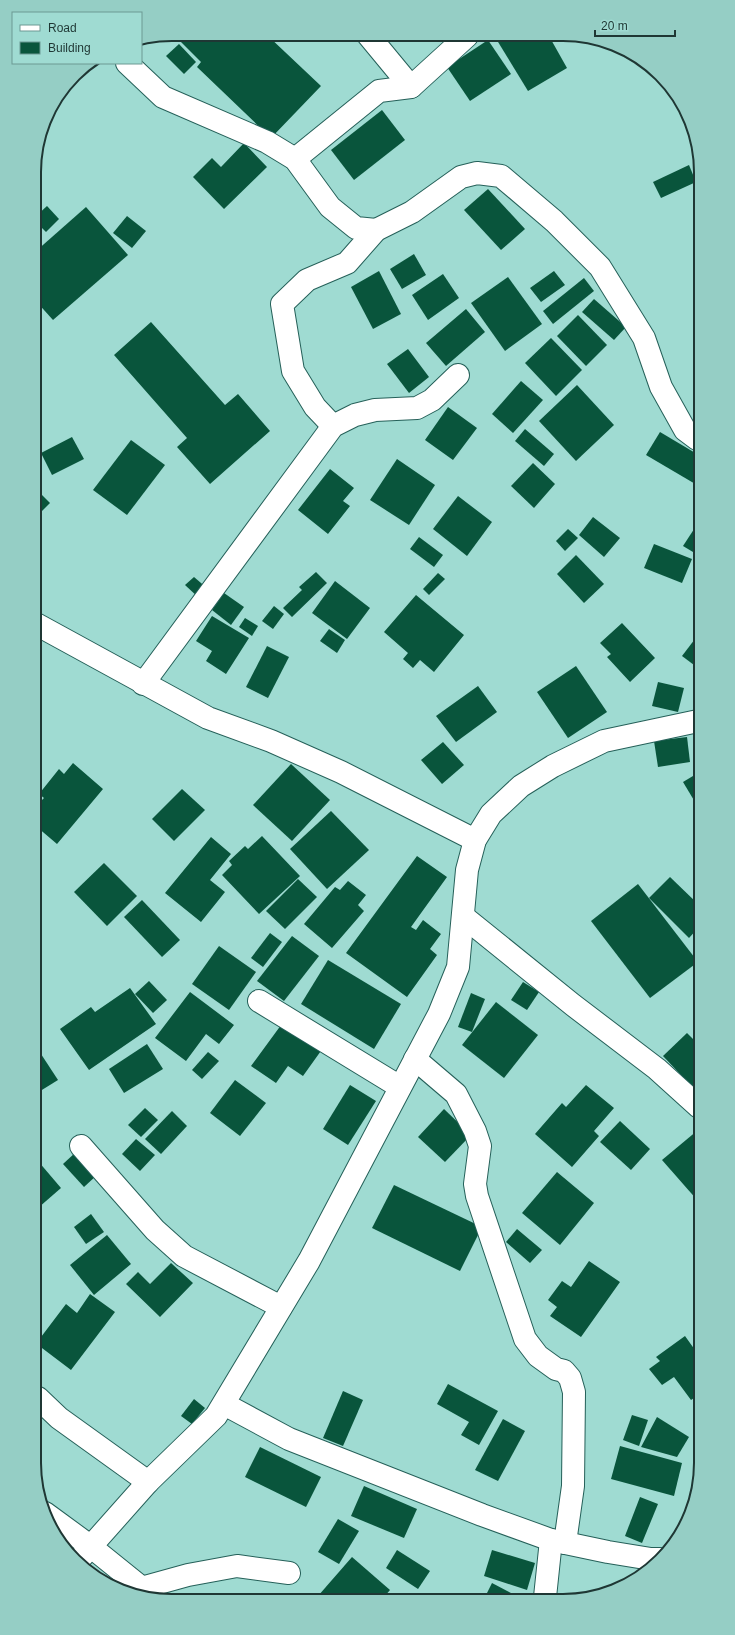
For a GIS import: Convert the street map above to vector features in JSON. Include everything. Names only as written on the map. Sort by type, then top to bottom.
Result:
[{"type":"street","points":[[373,41],[411,87]]},
{"type":"street","points":[[295,159],[379,91],[411,87],[462,41]]},
{"type":"street","points":[[128,64],[163,97],[267,142],[295,159],[330,207],[356,228],[376,230]]},
{"type":"street","points":[[334,426],[315,407],[293,371],[282,304],[307,280],[347,263],[376,230],[412,212],[461,177],[477,173],[501,176],[554,221],[600,267],[627,308],[644,338],[661,387],[685,430],[694,437]]},
{"type":"street","points":[[144,684],[334,426],[355,415],[375,410],[417,408],[432,400],[458,375]]},
{"type":"street","points":[[41,627],[208,718],[271,741],[340,772],[475,840]]},
{"type":"street","points":[[83,1554],[148,1482],[216,1416],[309,1260],[438,1014],[458,967],[464,917],[467,870],[475,840],[491,814],[522,786],[553,766],[604,741],[694,722]]},
{"type":"street","points":[[464,917],[573,1005],[657,1068],[694,1102]]},
{"type":"street","points":[[259,1001],[400,1087]]},
{"type":"street","points":[[415,1059],[456,1094],[475,1131],[480,1146],[475,1184],[477,1196],[526,1339],[538,1356],[556,1369],[564,1371],[570,1378],[574,1392],[573,1486],[545,1594]]},
{"type":"street","points":[[81,1146],[155,1230],[184,1256],[281,1306]]},
{"type":"street","points":[[41,1401],[60,1418],[148,1482]]},
{"type":"street","points":[[224,1404],[289,1439],[482,1515],[558,1542],[653,1559]]},
{"type":"street","points":[[57,1526],[83,1554],[144,1590]]},
{"type":"street","points":[[151,1592],[188,1575],[237,1566],[289,1573]]},
{"type":"building","points":[[180,41],[273,41],[321,86],[271,138],[197,67],[201,62]]},
{"type":"building","points":[[489,41],[511,74],[470,101],[447,67]]},
{"type":"building","points":[[497,41],[552,41],[567,68],[528,91]]},
{"type":"building","points":[[179,44],[196,62],[184,74],[166,56]]},
{"type":"building","points":[[382,110],[405,140],[354,180],[331,150]]},
{"type":"building","points":[[244,143],[267,167],[224,209],[193,177],[212,158],[221,167]]},
{"type":"building","points":[[689,165],[694,177],[694,183],[661,198],[653,182]]},
{"type":"building","points":[[488,189],[525,229],[501,250],[464,210]]},
{"type":"building","points":[[47,206],[59,219],[46,232],[41,227],[41,212]]},
{"type":"building","points":[[86,207],[128,255],[53,320],[41,307],[41,247]]},
{"type":"building","points":[[127,216],[146,231],[132,248],[113,233]]},
{"type":"building","points":[[414,254],[426,275],[402,289],[390,269]]},
{"type":"building","points":[[379,271],[401,314],[373,329],[351,287]]},
{"type":"building","points":[[554,271],[565,285],[541,302],[530,288]]},
{"type":"building","points":[[443,274],[459,298],[428,320],[412,295]]},
{"type":"building","points":[[508,277],[542,324],[505,351],[471,303]]},
{"type":"building","points":[[584,278],[594,291],[553,324],[543,311]]},
{"type":"building","points":[[594,299],[626,327],[614,340],[582,312]]},
{"type":"building","points":[[466,309],[485,332],[446,366],[426,343]]},
{"type":"building","points":[[578,315],[607,345],[586,366],[557,336]]},
{"type":"building","points":[[151,322],[225,405],[238,394],[270,431],[210,484],[177,447],[187,438],[114,355]]},
{"type":"building","points":[[551,338],[582,370],[556,396],[525,363]]},
{"type":"building","points":[[408,349],[429,377],[409,393],[387,364]]},
{"type":"building","points":[[521,381],[543,400],[513,433],[492,414]]},
{"type":"building","points":[[577,385],[614,425],[576,461],[539,421]]},
{"type":"building","points":[[448,407],[477,428],[453,460],[425,440]]},
{"type":"building","points":[[525,429],[554,454],[544,466],[515,441]]},
{"type":"building","points":[[660,432],[694,452],[694,483],[646,455]]},
{"type":"building","points":[[72,437],[84,459],[52,475],[41,453]]},
{"type":"building","points":[[131,440],[165,465],[127,515],[93,490]]},
{"type":"building","points":[[397,459],[435,485],[409,525],[370,500]]},
{"type":"building","points":[[533,463],[555,484],[534,508],[511,486]]},
{"type":"building","points":[[330,469],[354,488],[343,501],[350,506],[328,534],[298,510]]},
{"type":"building","points":[[41,494],[50,503],[41,512]]},
{"type":"building","points":[[458,496],[492,522],[467,556],[433,529]]},
{"type":"building","points":[[593,517],[620,538],[604,557],[579,535]]},
{"type":"building","points":[[568,529],[578,538],[565,551],[556,541]]},
{"type":"building","points":[[694,529],[694,553],[683,546]]},
{"type":"building","points":[[419,537],[443,555],[434,567],[410,549]]},
{"type":"building","points":[[654,544],[692,559],[682,583],[644,568]]},
{"type":"building","points":[[576,555],[604,584],[584,603],[557,574]]},
{"type":"building","points":[[316,572],[327,583],[292,617],[283,608],[302,590],[299,587]]},
{"type":"building","points":[[438,573],[445,579],[429,595],[423,589]]},
{"type":"building","points":[[194,577],[208,589],[199,598],[185,585]]},
{"type":"building","points":[[335,581],[370,608],[347,639],[312,613]]},
{"type":"building","points":[[224,593],[244,607],[231,625],[212,610]]},
{"type":"building","points":[[416,595],[464,635],[434,672],[420,660],[413,668],[403,659],[408,653],[384,632]]},
{"type":"building","points":[[274,606],[284,614],[273,629],[262,621]]},
{"type":"building","points":[[212,616],[249,638],[226,674],[206,661],[212,651],[196,641]]},
{"type":"building","points":[[245,618],[258,626],[252,636],[239,627]]},
{"type":"building","points":[[622,623],[655,658],[630,682],[607,657],[611,654],[600,643]]},
{"type":"building","points":[[329,629],[345,640],[337,653],[320,641]]},
{"type":"building","points":[[694,640],[694,665],[682,656]]},
{"type":"building","points":[[267,646],[289,657],[268,698],[246,687]]},
{"type":"building","points":[[576,666],[607,712],[568,738],[537,692]]},
{"type":"building","points":[[658,682],[684,688],[678,712],[652,706]]},
{"type":"building","points":[[478,686],[497,712],[456,742],[436,716]]},
{"type":"building","points":[[687,737],[690,762],[658,767],[654,741]]},
{"type":"building","points":[[443,742],[464,765],[442,784],[421,760]]},
{"type":"building","points":[[73,763],[103,789],[57,844],[41,830],[41,801],[44,798],[41,796],[41,792],[59,769],[64,774]]},
{"type":"building","points":[[291,764],[330,800],[292,841],[253,805]]},
{"type":"building","points":[[694,775],[694,800],[683,782]]},
{"type":"building","points":[[182,789],[205,810],[174,841],[152,819]]},
{"type":"building","points":[[331,811],[369,850],[327,889],[290,849]]},
{"type":"building","points":[[262,836],[300,876],[259,914],[222,875],[232,865],[229,861],[245,846],[248,849]]},
{"type":"building","points":[[211,837],[231,854],[210,880],[225,892],[201,922],[165,893]]},
{"type":"building","points":[[417,856],[447,877],[411,927],[416,930],[423,920],[441,934],[430,949],[437,955],[407,997],[346,953]]},
{"type":"building","points":[[104,863],[137,896],[107,926],[74,892]]},
{"type":"building","points":[[670,877],[694,900],[694,932],[689,938],[649,898]]},
{"type":"building","points":[[298,879],[317,897],[285,929],[266,911]]},
{"type":"building","points":[[348,881],[366,895],[358,905],[364,911],[332,948],[304,924],[335,887],[340,890]]},
{"type":"building","points":[[638,884],[694,957],[694,965],[650,998],[591,921]]},
{"type":"building","points":[[142,900],[180,940],[162,957],[124,917]]},
{"type":"building","points":[[270,933],[282,942],[263,967],[251,958]]},
{"type":"building","points":[[292,936],[319,956],[284,1001],[257,981]]},
{"type":"building","points":[[219,946],[256,972],[229,1010],[192,984]]},
{"type":"building","points":[[328,960],[401,1004],[374,1049],[301,1004]]},
{"type":"building","points":[[149,981],[167,1000],[153,1013],[135,994]]},
{"type":"building","points":[[523,982],[539,992],[527,1010],[511,1000]]},
{"type":"building","points":[[130,988],[156,1024],[89,1070],[60,1029],[91,1007],[95,1012]]},
{"type":"building","points":[[190,992],[234,1025],[219,1044],[206,1034],[186,1061],[155,1038]]},
{"type":"building","points":[[471,993],[485,999],[472,1032],[458,1027]]},
{"type":"building","points":[[496,1002],[538,1035],[504,1078],[462,1045]]},
{"type":"building","points":[[284,1021],[323,1048],[303,1076],[288,1066],[276,1083],[251,1066]]},
{"type":"building","points":[[687,1033],[694,1040],[694,1089],[663,1056]]},
{"type":"building","points":[[147,1044],[163,1069],[124,1093],[109,1069]]},
{"type":"building","points":[[208,1052],[219,1061],[202,1079],[192,1070]]},
{"type":"building","points":[[41,1054],[58,1080],[41,1091]]},
{"type":"building","points":[[235,1080],[266,1103],[240,1136],[210,1113]]},
{"type":"building","points":[[350,1085],[376,1101],[348,1145],[323,1129]]},
{"type":"building","points":[[586,1085],[614,1108],[594,1131],[599,1136],[572,1167],[535,1134],[562,1103],[566,1107]]},
{"type":"building","points":[[145,1108],[158,1120],[141,1137],[128,1125]]},
{"type":"building","points":[[444,1109],[471,1135],[445,1162],[418,1137]]},
{"type":"building","points":[[172,1111],[187,1126],[161,1154],[145,1139]]},
{"type":"building","points":[[620,1121],[650,1149],[631,1170],[600,1142]]},
{"type":"building","points":[[694,1133],[694,1196],[662,1160]]},
{"type":"building","points":[[136,1139],[155,1155],[140,1171],[122,1154]]},
{"type":"building","points":[[76,1152],[97,1175],[84,1187],[63,1164]]},
{"type":"building","points":[[41,1165],[61,1188],[41,1205]]},
{"type":"building","points":[[557,1172],[594,1203],[560,1245],[522,1213]]},
{"type":"building","points":[[394,1185],[482,1227],[460,1271],[372,1228]]},
{"type":"building","points":[[91,1214],[104,1232],[86,1244],[74,1227]]},
{"type":"building","points":[[517,1229],[542,1250],[530,1263],[506,1242]]},
{"type":"building","points":[[107,1235],[131,1264],[94,1295],[70,1265]]},
{"type":"building","points":[[589,1261],[620,1282],[581,1337],[550,1316],[557,1307],[548,1300],[562,1281],[571,1287]]},
{"type":"building","points":[[171,1263],[193,1283],[160,1317],[126,1284],[138,1272],[150,1284]]},
{"type":"building","points":[[90,1294],[115,1312],[71,1370],[41,1347],[41,1337],[66,1304],[77,1313]]},
{"type":"building","points":[[685,1336],[694,1349],[694,1398],[691,1400],[674,1377],[662,1385],[649,1369],[660,1361],[656,1357]]},
{"type":"building","points":[[448,1384],[498,1411],[479,1445],[461,1435],[469,1422],[437,1404]]},
{"type":"building","points":[[343,1391],[363,1400],[343,1446],[323,1438]]},
{"type":"building","points":[[194,1399],[205,1408],[192,1424],[181,1416]]},
{"type":"building","points":[[632,1415],[648,1420],[639,1446],[623,1440]]},
{"type":"building","points":[[657,1417],[689,1437],[677,1457],[641,1447]]},
{"type":"building","points":[[503,1419],[525,1431],[498,1481],[475,1470]]},
{"type":"building","points":[[620,1446],[682,1463],[674,1496],[611,1479]]},
{"type":"building","points":[[260,1447],[321,1477],[306,1507],[245,1477]]},
{"type":"building","points":[[364,1486],[417,1509],[404,1538],[351,1516]]},
{"type":"building","points":[[640,1497],[658,1504],[642,1543],[625,1536]]},
{"type":"building","points":[[338,1519],[359,1531],[339,1564],[318,1552]]},
{"type":"building","points":[[397,1550],[430,1571],[418,1589],[386,1568]]},
{"type":"building","points":[[492,1550],[535,1563],[527,1590],[484,1576]]},
{"type":"building","points":[[352,1557],[390,1590],[387,1594],[320,1594]]},
{"type":"building","points":[[492,1583],[513,1594],[486,1594]]}]
